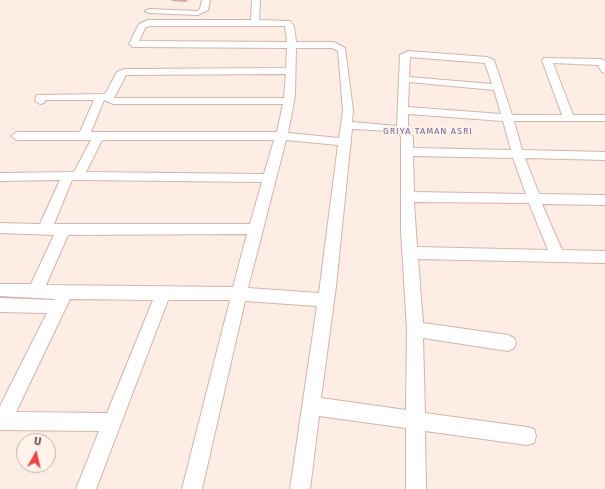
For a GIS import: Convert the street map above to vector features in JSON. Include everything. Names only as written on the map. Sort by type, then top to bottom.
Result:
[{"type":"street","points":[[149,12],[198,13],[204,10],[206,0]]},
{"type":"street","points":[[255,23],[256,0]]},
{"type":"street","points":[[209,23],[213,10]]},
{"type":"street","points":[[192,489],[255,229],[281,136],[289,101],[292,45],[289,24],[145,23],[133,44],[292,45],[334,44],[342,50],[348,111],[347,125],[326,300],[300,489]]},
{"type":"street","points":[[416,489],[414,420],[415,329],[410,253],[407,138],[402,130],[404,57],[408,54],[487,60],[492,64],[518,156],[557,256]]},
{"type":"street","points":[[569,118],[547,60],[601,62],[605,70]]},
{"type":"street","points":[[84,136],[104,98],[120,74],[124,72],[291,71]]},
{"type":"street","points":[[403,79],[498,87]]},
{"type":"street","points":[[104,98],[289,101]]},
{"type":"street","points":[[402,110],[507,118],[605,118]]},
{"type":"street","points":[[347,125],[402,130]]},
{"type":"street","points":[[17,136],[281,136],[345,142]]},
{"type":"street","points":[[45,229],[73,176],[98,136]]},
{"type":"street","points":[[407,152],[518,156],[605,156]]},
{"type":"street","points":[[0,177],[73,176],[269,178]]},
{"type":"street","points":[[408,197],[605,200]]},
{"type":"street","points":[[0,228],[63,230],[255,229]]},
{"type":"street","points":[[36,291],[63,230]]},
{"type":"street","points":[[410,253],[605,257]]},
{"type":"street","points":[[0,290],[36,291],[62,300]]},
{"type":"street","points":[[0,305],[163,293],[240,294],[326,300]]},
{"type":"street","points":[[86,489],[163,293]]},
{"type":"street","points":[[62,300],[1,421],[112,422]]},
{"type":"street","points":[[415,329],[508,342]]},
{"type":"street","points":[[312,406],[527,436]]},
{"type":"district","name":"GRIYA TAMAN ASRI","points":[[428,131]]}]
